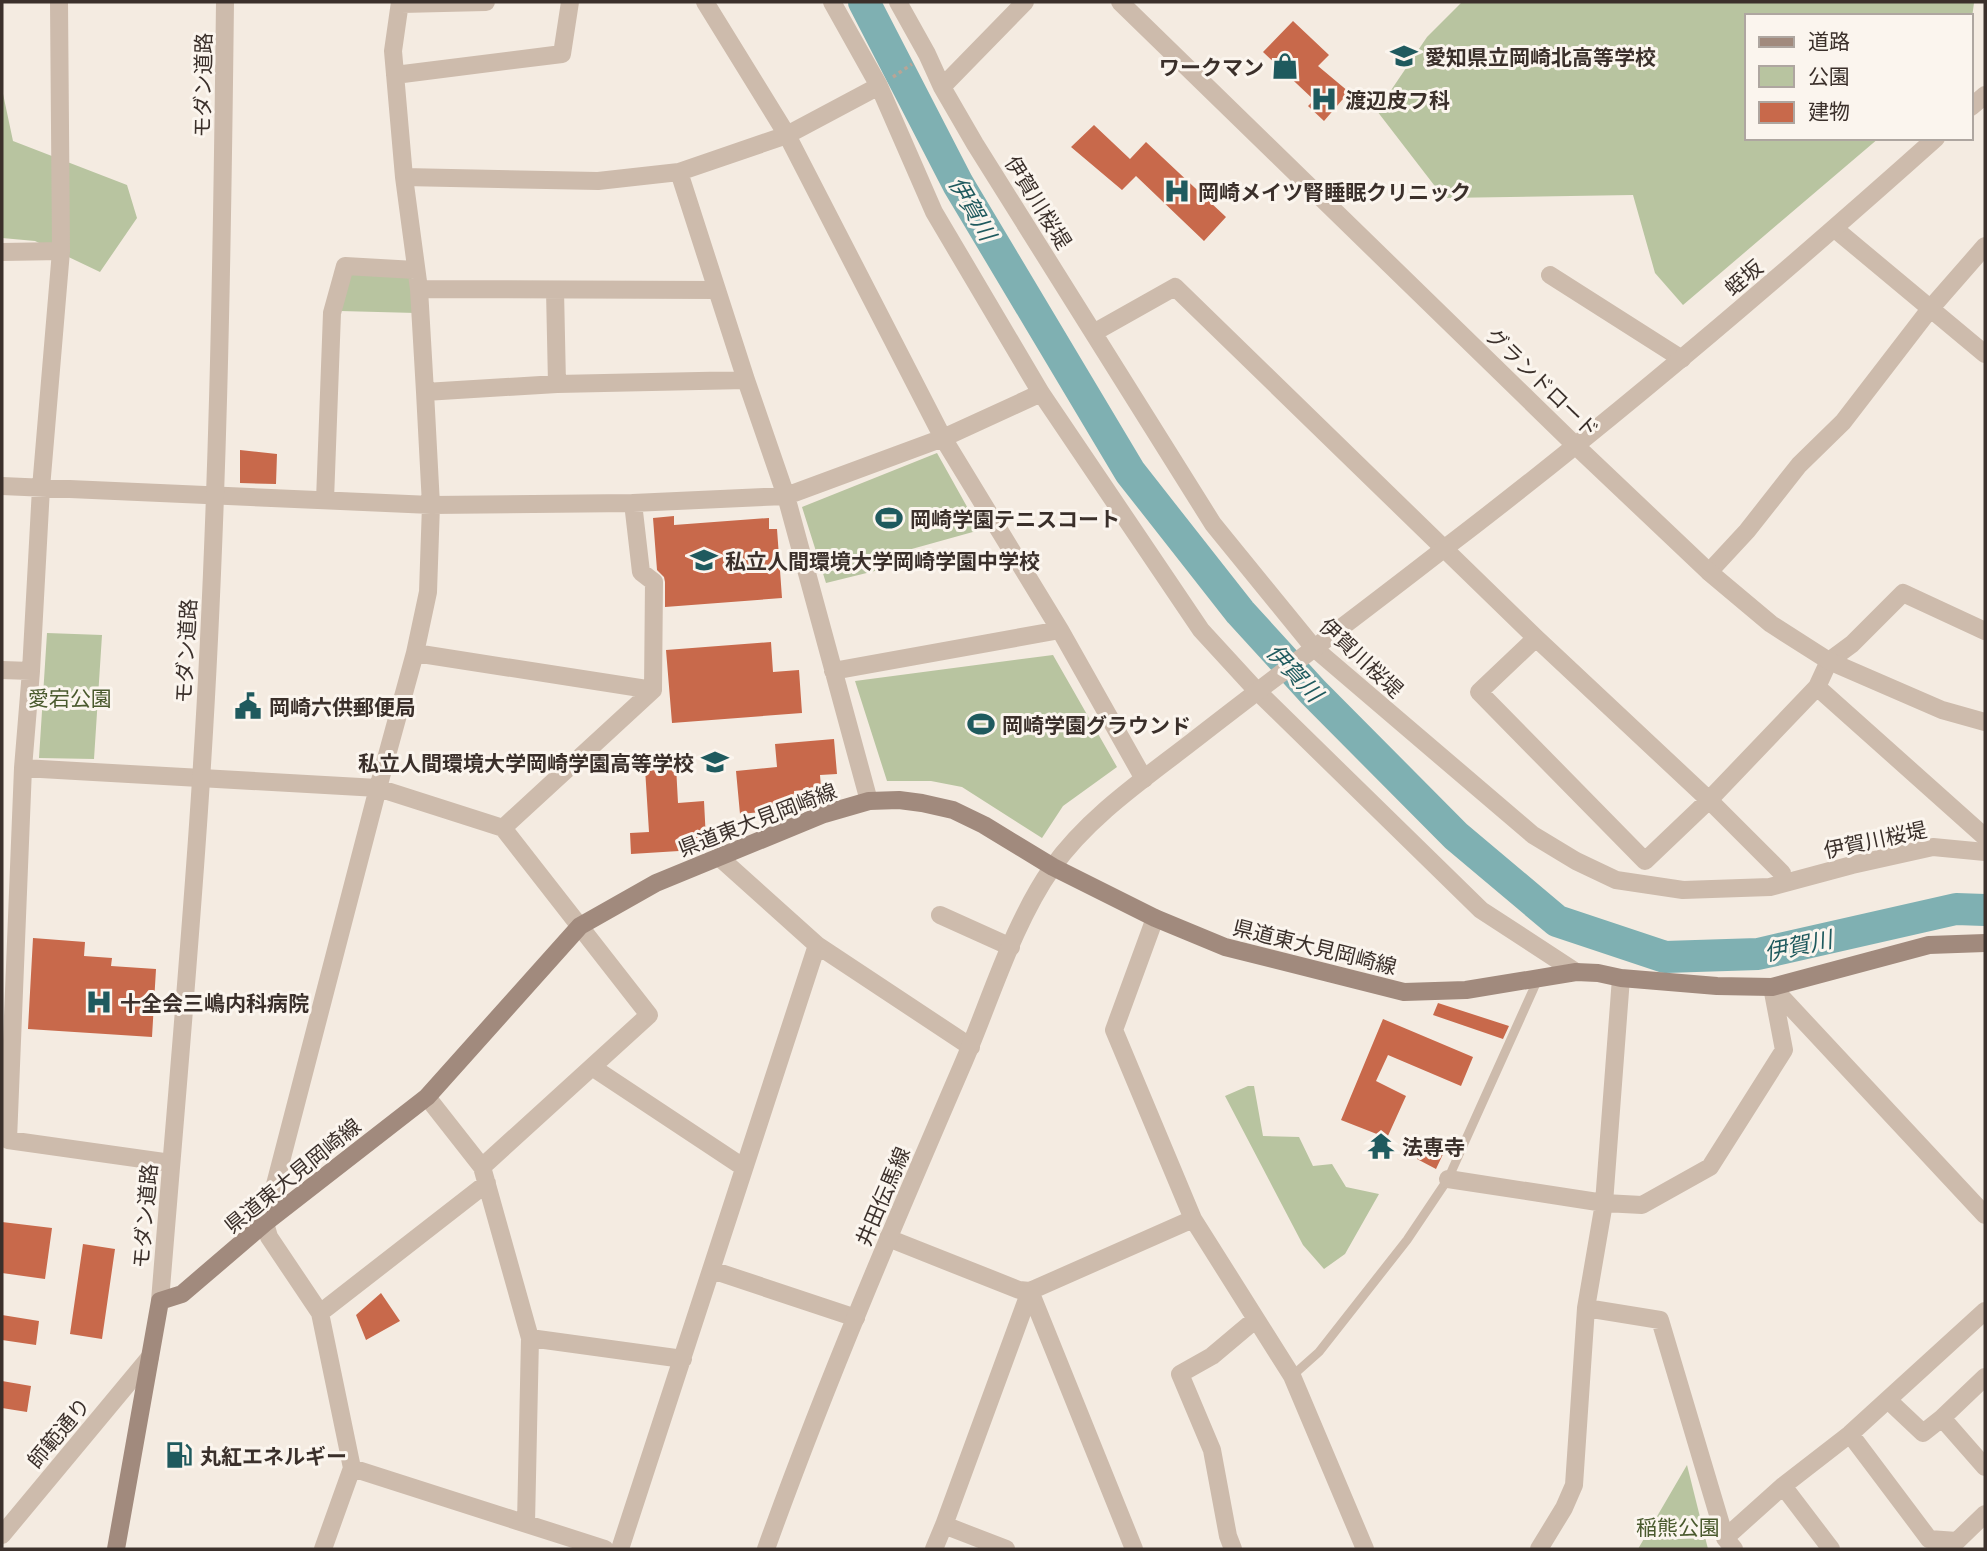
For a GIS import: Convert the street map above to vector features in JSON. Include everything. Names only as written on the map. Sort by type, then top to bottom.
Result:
[{"type":"main road","name":"県道東大見岡崎線","points":[[160,1301],[182,1294],[265,1223],[427,1097],[580,926],[656,883],[824,814],[869,802],[899,800],[953,810],[984,825],[1053,867],[1155,918],[1225,947],[1404,992],[1466,990],[1576,972],[1717,986],[1772,987],[1929,945],[1985,943]]},
{"type":"main road","points":[[116,1549],[160,1301]]},
{"type":"street","points":[[59,2],[61,251],[10,922],[5,1137],[171,1163]]},
{"type":"street","name":"モダン道路","points":[[160,1301],[201,778],[215,496],[223,246],[225,2]]},
{"type":"street","points":[[323,1549],[352,1468],[320,1314],[269,1237],[265,1223],[415,653],[428,592],[431,505],[419,289],[404,177],[393,51],[400,3],[485,2]]},
{"type":"street","points":[[395,75],[562,54],[570,2]]},
{"type":"street","points":[[705,2],[788,135],[943,438],[1060,631],[1144,779]]},
{"type":"street","points":[[832,2],[879,86],[934,212],[1041,393],[1201,630],[1257,691],[1481,910],[1576,972]]},
{"type":"street","points":[[898,2],[927,54]]},
{"type":"street","points":[[942,87],[1025,2]]},
{"type":"street","name":"グランドロード","points":[[1119,2],[1575,445],[1709,572],[1771,624],[1829,661],[1942,710],[1985,722]]},
{"type":"street","name":"伊賀川桜堤","points":[[927,54],[942,87],[975,144],[1213,524],[1314,648],[1533,835],[1576,861],[1616,880],[1683,890],[1770,887],[1852,865],[1933,848],[1985,852]]},
{"type":"street","points":[[404,177],[598,181],[679,172],[788,135],[879,86]]},
{"type":"street","name":"蛭坂","points":[[1314,648],[1445,548],[1682,359],[1835,229],[1934,140]]},
{"type":"street","points":[[679,172],[786,496],[869,802]]},
{"type":"street","points":[[1835,229],[1985,354]]},
{"type":"street","points":[[1709,572],[1747,531],[1799,465],[1843,422],[1930,309],[1985,246]]},
{"type":"street","points":[[2,252],[61,251]]},
{"type":"street","points":[[326,500],[332,313],[345,266],[415,270]]},
{"type":"street","points":[[1549,275],[1682,359]]},
{"type":"street","points":[[1095,332],[1175,287],[1782,873]]},
{"type":"street","points":[[419,289],[717,290]]},
{"type":"street","points":[[555,290],[557,384]]},
{"type":"street","points":[[425,392],[557,384],[746,380]]},
{"type":"street","points":[[2,486],[431,505],[633,503],[786,496],[943,438],[1041,393]]},
{"type":"street","points":[[503,828],[653,690],[653,582],[640,572],[633,503]]},
{"type":"street","points":[[1536,638],[1479,692],[1645,861],[1709,800],[1817,687],[1829,661],[1852,644],[1903,593],[1985,630]]},
{"type":"street","points":[[833,671],[1060,631]]},
{"type":"street","name":"井田伝馬線","points":[[766,1549],[801,1452],[888,1238],[1011,947],[1031,904],[1053,867],[1078,838],[1144,779],[1314,648]]},
{"type":"street","points":[[415,653],[653,690]]},
{"type":"street","points":[[2,670],[31,671]]},
{"type":"street","points":[[1817,687],[1985,837]]},
{"type":"street","points":[[23,768],[378,788],[503,828],[649,1015],[592,1067],[484,1175],[320,1314]]},
{"type":"street","points":[[719,857],[817,945],[971,1047]]},
{"type":"street","points":[[940,915],[1011,947]]},
{"type":"street","points":[[1155,918],[1114,1030],[1193,1219],[1292,1376],[1365,1549]]},
{"type":"street","points":[[620,1549],[817,945]]},
{"type":"street","points":[[1539,1549],[1564,1508],[1574,1485],[1586,1308],[1604,1203],[1621,978]]},
{"type":"street","points":[[1448,1179],[1604,1203],[1642,1205],[1710,1167],[1784,1051],[1772,987]]},
{"type":"street","points":[[1772,987],[1985,1215]]},
{"type":"street","points":[[592,1067],[743,1167]]},
{"type":"street","points":[[427,1097],[484,1175],[530,1338],[526,1523]]},
{"type":"street","points":[[888,1238],[1019,1290],[1030,1291],[1193,1219]]},
{"type":"street","points":[[712,1269],[856,1318]]},
{"type":"street","points":[[933,1549],[1030,1291]]},
{"type":"street","points":[[1030,1291],[1134,1549]]},
{"type":"street","points":[[1586,1308],[1660,1320],[1729,1544],[1783,1486],[1850,1434],[1985,1311]]},
{"type":"street","points":[[1233,1549],[1228,1536],[1212,1450],[1180,1374],[1212,1356],[1256,1319]]},
{"type":"street","points":[[530,1338],[683,1359]]},
{"type":"street","name":"師範通り","points":[[2,1535],[150,1357]]},
{"type":"street","points":[[1888,1400],[1923,1433],[1985,1377]]},
{"type":"street","points":[[1942,1418],[1985,1467]]},
{"type":"street","points":[[1850,1434],[1929,1539],[1956,1541],[1985,1514]]},
{"type":"street","points":[[352,1468],[605,1549]]},
{"type":"street","points":[[1783,1486],[1831,1549]]},
{"type":"street","points":[[944,1525],[1006,1549]]},
{"type":"lane","points":[[1292,1376],[1319,1352],[1407,1240],[1448,1179],[1538,979]]},
{"type":"path","points":[[879,86],[927,54]]},
{"type":"green space","points":[[1462,2],[1974,3],[1972,14],[1745,14],[1745,140],[1877,140],[1683,305],[1655,273],[1633,195],[1444,198],[1377,111],[1427,37]]},
{"type":"green space","points":[[2,89],[13,141],[127,185],[137,218],[100,272],[35,241],[2,238]]},
{"type":"green space","points":[[352,270],[411,273],[416,313],[340,311]]},
{"type":"green space","name":"岡崎学園テニスコート","points":[[937,453],[980,530],[883,557],[887,568],[826,583],[802,507]]},
{"type":"green space","name":"愛宕公園","points":[[47,633],[102,635],[94,759],[39,758]]},
{"type":"green space","name":"岡崎学園グラウンド","points":[[1053,655],[1117,767],[1063,806],[1042,838],[962,787],[931,781],[887,781],[855,681]]},
{"type":"green space","points":[[1254,1086],[1263,1136],[1299,1137],[1313,1166],[1332,1164],[1346,1187],[1379,1194],[1345,1254],[1324,1269],[1303,1245],[1225,1096]]},
{"type":"green space","name":"稲熊公園","points":[[1687,1465],[1708,1549],[1638,1549]]},
{"type":"building","points":[[1293,21],[1329,55],[1318,66],[1349,92],[1324,121],[1308,106],[1314,100],[1263,52]]},
{"type":"building","points":[[1094,125],[1130,159],[1146,142],[1226,217],[1204,241],[1136,176],[1122,190],[1071,147]]},
{"type":"building","points":[[240,450],[277,454],[276,484],[240,483]]},
{"type":"building","points":[[674,516],[674,525],[769,518],[769,529],[777,529],[782,598],[665,607],[665,582],[657,570],[653,518]]},
{"type":"building","points":[[771,642],[773,672],[799,670],[802,713],[672,723],[666,650]]},
{"type":"building","points":[[834,739],[837,774],[820,775],[821,788],[794,791],[796,809],[740,814],[736,771],[777,767],[775,744]]},
{"type":"building","points":[[676,766],[678,803],[704,801],[706,840],[678,842],[679,851],[631,854],[630,833],[649,832],[645,768]]},
{"type":"building","points":[[33,938],[85,942],[84,956],[112,958],[111,966],[156,969],[152,1037],[28,1029]]},
{"type":"building","points":[[1438,1003],[1509,1026],[1503,1039],[1433,1015]]},
{"type":"building","points":[[1383,1019],[1473,1057],[1461,1086],[1388,1055],[1376,1081],[1406,1096],[1387,1138],[1341,1120]]},
{"type":"building","points":[[1425,1143],[1444,1152],[1436,1169],[1417,1159]]},
{"type":"building","points":[[2,1222],[52,1228],[45,1279],[2,1273]]},
{"type":"building","points":[[83,1244],[115,1249],[102,1339],[70,1334]]},
{"type":"building","points":[[381,1293],[400,1321],[366,1340],[356,1315]]},
{"type":"building","points":[[2,1315],[39,1321],[36,1345],[2,1340]]},
{"type":"building","points":[[2,1381],[31,1386],[27,1412],[2,1408]]},
{"type":"waterway","name":"伊賀川","points":[[864,2],[958,184],[1130,472],[1240,612],[1313,692],[1456,836],[1557,921],[1665,957],[1758,954],[1956,909],[1985,910]]},
{"type":"place","name":"愛知県立岡崎北高等学校","points":[[1404,56]]},
{"type":"place","name":"ワークマン","points":[[1285,66]]},
{"type":"place","name":"渡辺皮フ科","points":[[1324,99]]},
{"type":"place","name":"岡崎メイツ腎睡眠クリニック","points":[[1177,191]]},
{"type":"place","name":"岡崎学園テニスコート","points":[[889,518]]},
{"type":"place","name":"私立人間環境大学岡崎学園中学校","points":[[704,560]]},
{"type":"place","name":"岡崎六供郵便局","points":[[248,706]]},
{"type":"place","name":"岡崎学園グラウンド","points":[[981,724]]},
{"type":"place","name":"私立人間環境大学岡崎学園高等学校","points":[[715,762]]},
{"type":"place","name":"十全会三嶋内科病院","points":[[99,1002]]},
{"type":"place","name":"法専寺","points":[[1381,1146]]},
{"type":"place","name":"丸紅エネルギー","points":[[179,1455]]}]
